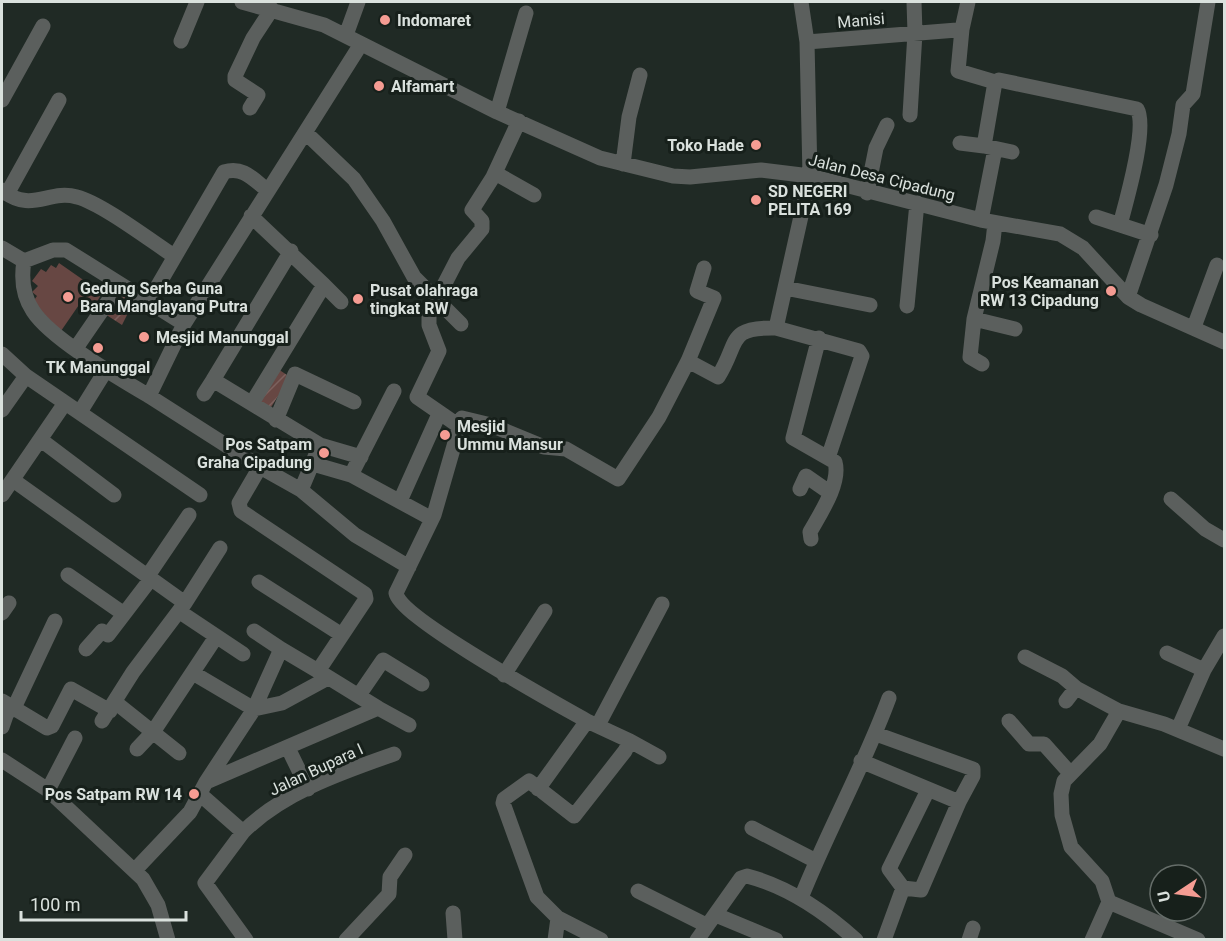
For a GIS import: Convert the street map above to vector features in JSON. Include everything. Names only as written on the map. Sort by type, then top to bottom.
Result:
[{"type":"street","points":[[181,41],[197,2]]},
{"type":"street","name":"Jalan Desa Cipadung","points":[[242,2],[278,7],[324,25],[497,112],[600,158],[673,176],[690,177],[745,170],[810,176],[867,193],[988,221],[1053,232],[1083,248],[1128,297],[1224,342]]},
{"type":"street","points":[[346,35],[358,2]]},
{"type":"street","points":[[776,328],[810,176],[807,42],[801,2]]},
{"type":"street","points":[[910,115],[915,33],[914,2]]},
{"type":"street","points":[[968,2],[957,70],[995,82],[999,80],[1137,109],[1140,117],[1138,144],[1120,225]]},
{"type":"street","points":[[1128,297],[1151,235],[1179,134],[1183,105],[1193,94],[1208,2]]},
{"type":"street","points":[[250,108],[258,95],[235,80],[236,76],[253,38],[278,7]]},
{"type":"street","points":[[497,112],[509,64],[526,13]]},
{"type":"street","points":[[2,100],[43,26]]},
{"type":"street","name":"Manisi","points":[[807,42],[942,33],[962,29]]},
{"type":"street","points":[[149,396],[184,324],[361,44]]},
{"type":"street","points":[[623,164],[630,117],[640,75]]},
{"type":"street","points":[[982,364],[970,357],[974,319],[993,241],[988,221],[989,148],[995,82]]},
{"type":"street","points":[[59,100],[4,192],[20,201],[33,202],[61,195],[85,200],[174,256]]},
{"type":"street","points":[[459,426],[417,397],[439,352],[429,320],[458,258],[482,229],[482,221],[472,210],[495,173],[519,121]]},
{"type":"street","points":[[867,193],[876,148],[887,124]]},
{"type":"street","points":[[306,133],[347,172],[369,197],[408,268],[461,324]]},
{"type":"street","points":[[960,143],[1012,152]]},
{"type":"street","points":[[149,301],[224,172],[236,168],[267,190]]},
{"type":"street","points":[[495,173],[534,195]]},
{"type":"street","points":[[907,306],[917,203]]},
{"type":"street","points":[[251,216],[291,251],[341,302]]},
{"type":"street","points":[[1096,217],[1151,235]]},
{"type":"street","points":[[2,248],[24,261]]},
{"type":"street","points":[[24,261],[53,250],[66,250],[184,324]]},
{"type":"street","points":[[204,394],[291,251]]},
{"type":"street","points":[[24,261],[21,274],[24,290],[33,311],[45,324],[106,370],[260,467],[301,490],[355,535],[410,567]]},
{"type":"street","points":[[1194,327],[1217,265]]},
{"type":"street","points":[[659,757],[504,675],[440,632],[396,597],[432,519],[461,419],[469,419],[544,447],[566,449],[618,479],[658,417],[688,361],[714,298],[697,291],[704,268]]},
{"type":"street","points":[[252,403],[324,285]]},
{"type":"street","points":[[785,288],[870,305]]},
{"type":"street","points":[[76,348],[109,300]]},
{"type":"street","points":[[974,319],[1015,329]]},
{"type":"street","points":[[688,361],[718,377],[742,332],[750,328],[776,328],[819,338],[859,351],[862,356],[823,456],[803,483],[830,492]]},
{"type":"street","points":[[811,539],[810,532],[830,492],[836,470],[835,462],[793,438],[819,338]]},
{"type":"street","points":[[2,354],[26,376],[200,495]]},
{"type":"street","points":[[277,362],[295,374],[354,402]]},
{"type":"street","points":[[80,412],[106,370]]},
{"type":"street","points":[[276,420],[295,374]]},
{"type":"street","points":[[2,410],[26,376]]},
{"type":"street","points":[[213,380],[320,445],[361,457]]},
{"type":"street","points":[[351,475],[394,391]]},
{"type":"street","points":[[2,495],[65,403]]},
{"type":"street","points":[[400,501],[439,414]]},
{"type":"street","points":[[41,440],[114,495]]},
{"type":"street","points":[[301,490],[320,445]]},
{"type":"street","points":[[313,464],[351,475],[432,519]]},
{"type":"street","points":[[193,674],[254,709],[282,703],[323,675],[342,635],[366,596],[240,511],[239,503],[260,467]]},
{"type":"street","points":[[13,480],[148,579],[216,637],[243,654]]},
{"type":"street","points":[[1171,499],[1190,518],[1224,540]]},
{"type":"street","points":[[86,649],[102,631],[108,635],[148,579],[189,515]]},
{"type":"street","points":[[109,712],[133,672],[182,608],[220,548]]},
{"type":"street","points":[[68,575],[124,614]]},
{"type":"street","points":[[259,582],[342,635]]},
{"type":"street","points":[[538,789],[593,723],[662,604]]},
{"type":"street","points":[[504,675],[545,611]]},
{"type":"street","points":[[2,727],[8,706],[55,621]]},
{"type":"street","points":[[254,631],[323,675],[409,725]]},
{"type":"street","points":[[1178,729],[1204,670],[1224,636]]},
{"type":"street","points":[[137,749],[153,732],[216,637]]},
{"type":"street","points":[[135,870],[172,833],[203,789],[254,709],[281,649]]},
{"type":"street","points":[[1167,653],[1204,670]]},
{"type":"street","points":[[1025,657],[1062,676],[1076,688],[1119,711],[1178,729],[1224,749]]},
{"type":"street","points":[[360,695],[383,660],[422,684]]},
{"type":"street","points":[[1066,701],[1076,688]]},
{"type":"street","points":[[8,706],[50,728],[67,692],[73,689],[109,712],[153,732],[179,753]]},
{"type":"street","points":[[801,898],[861,761],[876,734],[889,699]]},
{"type":"street","points":[[203,789],[378,708]]},
{"type":"street","points":[[1092,939],[1109,902],[1102,881],[1074,853],[1064,826],[1061,789],[1069,772],[1100,744],[1119,711]]},
{"type":"street","points":[[1009,721],[1029,744],[1044,744],[1069,772]]},
{"type":"street","points":[[876,734],[973,769],[921,890],[903,888],[889,869],[928,790]]},
{"type":"street","points":[[48,790],[75,738]]},
{"type":"street","points":[[601,939],[558,918],[535,892],[503,806],[504,799],[527,781],[574,816],[625,752],[630,741]]},
{"type":"street","points":[[288,748],[308,789]]},
{"type":"street","name":"Jalan Bupara I","points":[[246,939],[205,883],[243,832],[265,813],[308,789],[394,754]]},
{"type":"street","points":[[2,760],[48,790],[135,870],[154,896],[168,939]]},
{"type":"street","points":[[861,761],[959,802]]},
{"type":"street","points":[[203,789],[243,832]]},
{"type":"street","points":[[752,828],[816,861]]},
{"type":"street","points":[[346,939],[389,894],[390,877],[405,855]]},
{"type":"street","points":[[696,939],[744,876],[801,898],[827,915],[856,939]]},
{"type":"street","points":[[884,939],[903,888]]},
{"type":"street","points":[[638,891],[711,920],[776,939]]},
{"type":"street","points":[[1109,902],[1197,939]]},
{"type":"street","points":[[453,913],[456,939]]},
{"type":"street","points":[[555,939],[558,918]]},
{"type":"shaded area","name":"Gedung Serba Guna Bara Manglayang Putra","points":[[59,263],[102,293],[94,307],[83,299],[61,331],[32,303],[37,296],[32,292],[38,286],[32,281],[41,269],[46,272],[51,265],[56,268]]},
{"type":"shaded area","points":[[121,291],[135,299],[122,325],[105,314]]},
{"type":"shaded area","points":[[278,369],[290,377],[270,409],[258,402]]},
{"type":"place","name":"Indomaret","points":[[385,20]]},
{"type":"place","name":"Alfamart","points":[[379,86]]},
{"type":"place","name":"Toko Hade","points":[[756,145]]},
{"type":"place","name":"SD NEGERI PELITA 169","points":[[756,200]]},
{"type":"place","name":"Pos Keamanan RW 13 Cipadung","points":[[1111,291]]},
{"type":"place","name":"Gedung Serba Guna Bara Manglayang Putra","points":[[68,297]]},
{"type":"place","name":"Pusat olahraga tingkat RW","points":[[358,299]]},
{"type":"place","name":"Mesjid Manunggal","points":[[144,337]]},
{"type":"place","name":"TK Manunggal","points":[[98,348]]},
{"type":"place","name":"Mesjid Ummu Mansur","points":[[445,435]]},
{"type":"place","name":"Pos Satpam Graha Cipadung","points":[[324,453]]},
{"type":"place","name":"Pos Satpam RW 14","points":[[194,794]]}]
